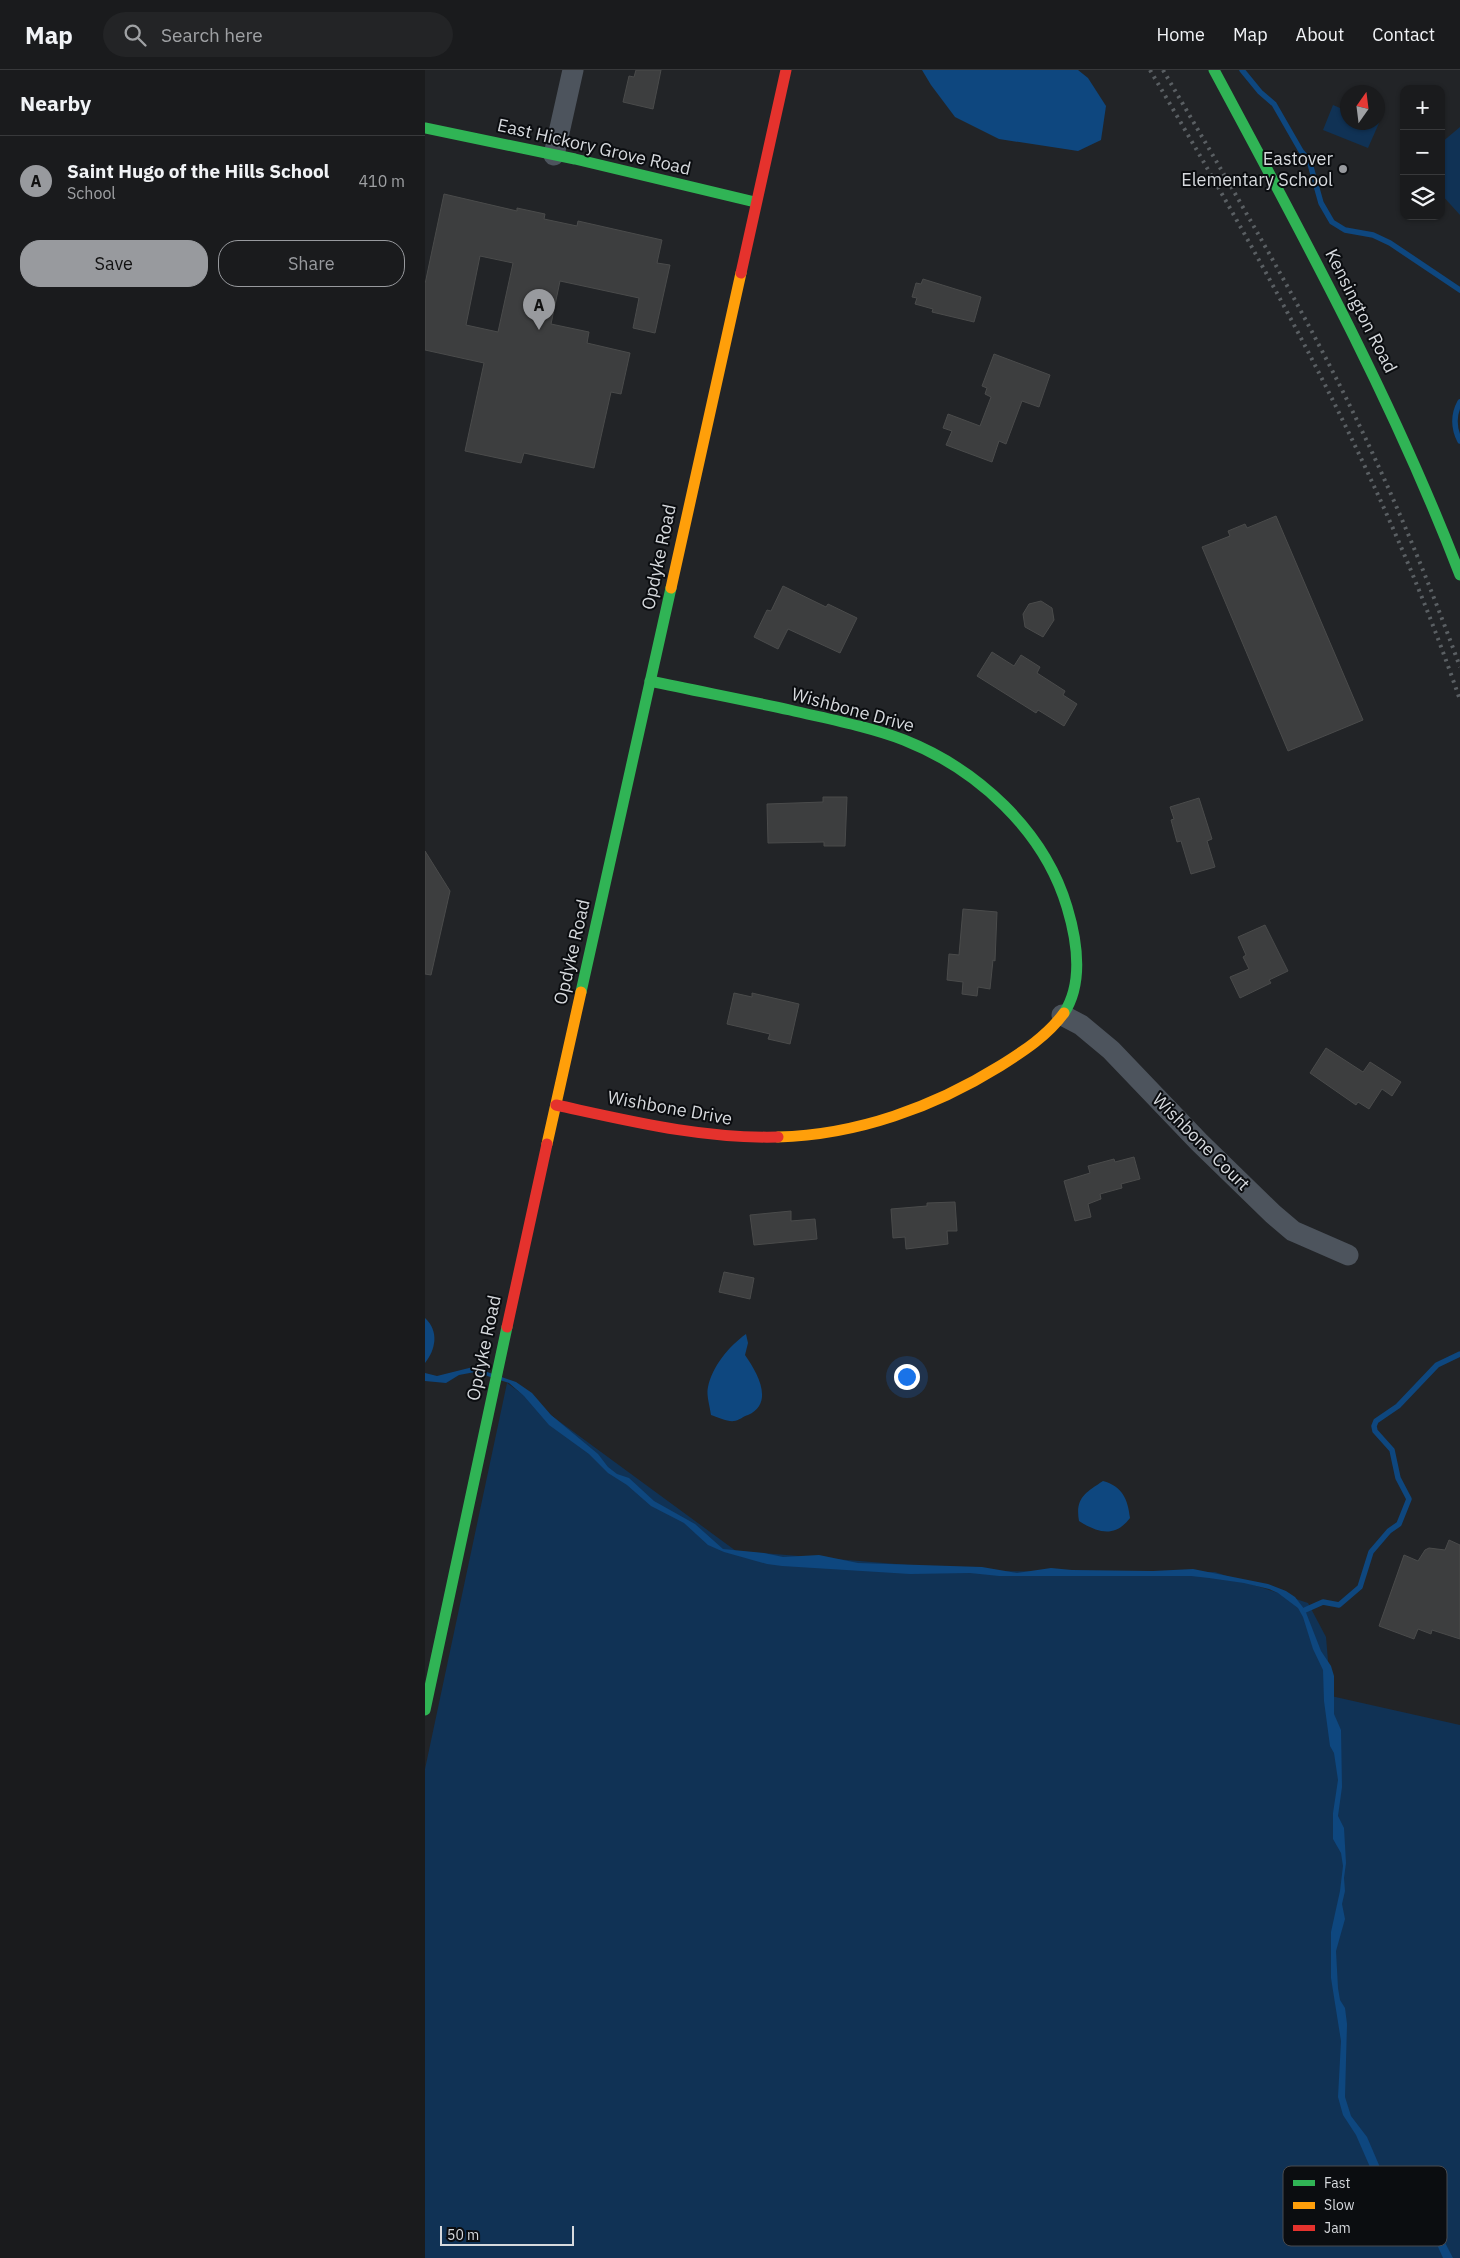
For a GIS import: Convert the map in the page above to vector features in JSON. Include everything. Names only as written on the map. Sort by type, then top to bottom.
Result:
[{"type":"street","points":[[554,155],[573,70]]},
{"type":"street","name":"Opdyke Road","points":[[425,1710],[500,1356],[785,70]]},
{"type":"street","name":"Kensington Road","points":[[1214,70],[1355,335],[1397,422],[1436,511],[1460,575]]},
{"type":"street","name":"East Hickory Grove Road","points":[[425,128],[554,155],[755,202]]},
{"type":"street","name":"Wishbone Drive","points":[[556,1104],[694,1133],[723,1137],[767,1138],[855,1128],[912,1112],[967,1086],[1029,1047],[1063,1015],[1073,994],[1077,964],[1073,928],[1064,894],[1056,874],[1040,846],[1009,811],[979,786],[939,757],[894,737],[822,717],[650,681]]},
{"type":"street","name":"Wishbone Court","points":[[1063,1015],[1081,1025],[1116,1055],[1199,1142],[1293,1231],[1348,1255]]},
{"type":"shaded area","points":[[922,70],[1078,70],[1088,78],[1106,106],[1101,140],[1078,151],[999,139],[955,117]]},
{"type":"shaded area","points":[[1333,105],[1340,108],[1340,130],[1376,130],[1368,148],[1323,130]]},
{"type":"shaded area","points":[[1460,127],[1460,215],[1445,198],[1445,140]]},
{"type":"shaded area","points":[[425,1318],[434,1334],[434,1346],[425,1363]]},
{"type":"shaded area","points":[[746,1334],[748,1343],[745,1355],[761,1387],[761,1403],[756,1410],[748,1415],[736,1421],[729,1421],[711,1415],[708,1387],[713,1372],[722,1358]]},
{"type":"shaded area","points":[[473,1367],[516,1382],[532,1393],[551,1415],[598,1454],[608,1467],[617,1474],[629,1478],[654,1501],[695,1524],[723,1549],[783,1557],[819,1555],[858,1563],[982,1567],[1017,1573],[1051,1568],[1153,1571],[1193,1569],[1268,1584],[1286,1591],[1295,1597],[1305,1610],[1321,1651],[1331,1666],[1334,1676],[1334,1714],[1341,1730],[1342,1787],[1338,1816],[1344,1828],[1346,1863],[1345,1891],[1342,1904],[1345,1919],[1336,1951],[1338,1988],[1340,2000],[1345,2008],[1347,2024],[1345,2097],[1351,2116],[1367,2137],[1379,2166],[1370,2166],[1356,2135],[1343,2115],[1338,2097],[1341,2041],[1331,1978],[1331,1932],[1340,1891],[1343,1866],[1341,1853],[1333,1839],[1333,1813],[1338,1780],[1334,1753],[1330,1746],[1324,1701],[1323,1670],[1298,1608],[1278,1593],[1269,1589],[1244,1583],[1191,1576],[910,1574],[767,1564],[724,1552],[708,1545],[684,1523],[651,1506],[627,1485],[608,1473],[589,1454],[549,1425],[524,1396],[509,1383],[475,1372],[459,1375],[446,1383],[425,1381],[425,1373],[437,1376]]},
{"type":"shaded area","points":[[507,1383],[736,1551],[982,1571],[1215,1572],[1308,1603],[1326,1637],[1331,1696],[1460,1725],[1460,2258],[425,2258],[425,1769]]},
{"type":"shaded area","points":[[1103,1481],[1115,1486],[1123,1494],[1130,1518],[1118,1529],[1106,1532],[1079,1521],[1078,1513],[1080,1501],[1086,1493]]},
{"type":"shaded area","points":[[1438,2246],[1447,2246],[1453,2258],[1443,2258]]},
{"type":"building","points":[[636,70],[661,70],[653,109],[623,102],[629,76],[634,77]]},
{"type":"building","points":[[444,194],[517,211],[517,208],[545,214],[544,219],[577,226],[578,221],[662,240],[657,263],[670,265],[655,333],[633,328],[639,298],[560,281],[551,324],[589,332],[587,343],[630,353],[621,394],[611,392],[594,468],[524,453],[521,463],[465,451],[484,363],[425,350],[425,284]],"holes":[[[480,256],[513,263],[498,332],[466,325]]]},
{"type":"building","points":[[923,279],[981,297],[974,322],[932,312],[933,309],[915,304],[917,298],[912,297],[916,283],[921,284]]},
{"type":"building","points":[[994,354],[1050,375],[1039,407],[1022,401],[1006,444],[999,441],[992,462],[946,445],[952,431],[943,428],[948,414],[980,426],[991,397],[985,394],[987,388],[982,386]]},
{"type":"building","points":[[1276,516],[1363,720],[1288,751],[1202,547],[1230,536],[1228,531],[1245,524],[1247,528]]},
{"type":"building","points":[[783,586],[826,607],[828,604],[857,618],[840,653],[788,629],[778,649],[754,637],[767,610],[771,611]]},
{"type":"building","points":[[1041,601],[1052,608],[1054,620],[1043,637],[1025,627],[1023,614],[1029,604]]},
{"type":"building","points":[[992,652],[1014,666],[1021,655],[1040,667],[1037,673],[1065,691],[1063,695],[1077,704],[1064,726],[1038,710],[1036,713],[977,676]]},
{"type":"building","points":[[823,797],[847,797],[845,846],[824,846],[824,842],[768,843],[767,804],[823,802]]},
{"type":"building","points":[[1199,798],[1212,839],[1207,841],[1215,867],[1191,874],[1181,841],[1177,842],[1171,820],[1174,819],[1170,807]]},
{"type":"building","points":[[425,851],[450,891],[431,975],[425,974]]},
{"type":"building","points":[[963,909],[997,912],[995,961],[993,960],[990,989],[978,987],[977,996],[962,994],[963,982],[947,980],[949,954],[959,955]]},
{"type":"building","points":[[1265,925],[1288,971],[1269,980],[1271,983],[1240,998],[1230,977],[1249,969],[1243,957],[1246,955],[1238,937]]},
{"type":"building","points":[[734,993],[752,997],[752,993],[799,1004],[790,1044],[768,1039],[770,1034],[727,1024]]},
{"type":"building","points":[[1326,1048],[1363,1072],[1370,1062],[1401,1082],[1392,1096],[1382,1089],[1369,1109],[1358,1102],[1356,1105],[1310,1073]]},
{"type":"building","points":[[1134,1157],[1140,1179],[1121,1184],[1122,1188],[1100,1194],[1101,1199],[1088,1204],[1091,1217],[1075,1221],[1064,1181],[1090,1173],[1088,1166],[1114,1159],[1115,1162]]},
{"type":"building","points":[[955,1202],[957,1231],[947,1231],[948,1244],[906,1249],[905,1237],[893,1238],[891,1209],[927,1206],[927,1203]]},
{"type":"building","points":[[791,1211],[791,1221],[815,1219],[817,1239],[754,1245],[750,1215]]},
{"type":"building","points":[[724,1272],[754,1278],[750,1299],[719,1292]]},
{"type":"building","points":[[1449,1540],[1460,1545],[1460,1639],[1432,1630],[1431,1634],[1418,1629],[1414,1639],[1379,1626],[1404,1555],[1418,1561],[1425,1550],[1429,1548],[1445,1550]]},
{"type":"waterway","points":[[1242,70],[1260,92],[1274,104],[1301,151],[1309,160],[1321,203],[1332,222],[1345,230],[1373,235],[1390,243],[1460,290]]},
{"type":"waterway","points":[[1460,402],[1455,422],[1456,432],[1460,441]]},
{"type":"waterway","points":[[1305,1610],[1323,1602],[1339,1605],[1360,1587],[1371,1552],[1389,1531],[1399,1524],[1409,1499],[1398,1478],[1392,1450],[1375,1431],[1376,1421],[1398,1406],[1437,1365],[1460,1354]]},
{"type":"railway","points":[[1150,70],[1280,299],[1360,456],[1430,617],[1460,700]]},
{"type":"railway","points":[[1163,70],[1273,260],[1353,411],[1402,520],[1460,667]]},
{"type":"traffic: fast","points":[[1214,70],[1313,256],[1376,381],[1434,509],[1460,575]]},
{"type":"traffic: fast","points":[[425,128],[575,159],[755,202]]},
{"type":"traffic: fast","points":[[581,992],[671,588]]},
{"type":"traffic: fast","points":[[650,681],[790,710],[890,735],[931,752],[982,785],[1025,828],[1042,852],[1056,879],[1067,907],[1074,933],[1077,961],[1074,988],[1064,1013]]},
{"type":"traffic: fast","points":[[425,1710],[507,1327]]},
{"type":"traffic: slow","points":[[671,588],[741,273]]},
{"type":"traffic: slow","points":[[547,1144],[581,992]]},
{"type":"traffic: slow","points":[[778,1137],[837,1131],[894,1116],[922,1106],[975,1081],[1018,1055],[1043,1036],[1064,1013]]},
{"type":"traffic: jam","points":[[741,273],[786,70]]},
{"type":"traffic: jam","points":[[556,1105],[666,1128],[722,1135],[778,1137]]},
{"type":"traffic: jam","points":[[507,1327],[547,1144]]},
{"type":"place","name":"Eastover Elementary School","points":[[1343,169]]},
{"type":"place","name":"Saint Hugo of the Hills School","points":[[539,330]]}]
